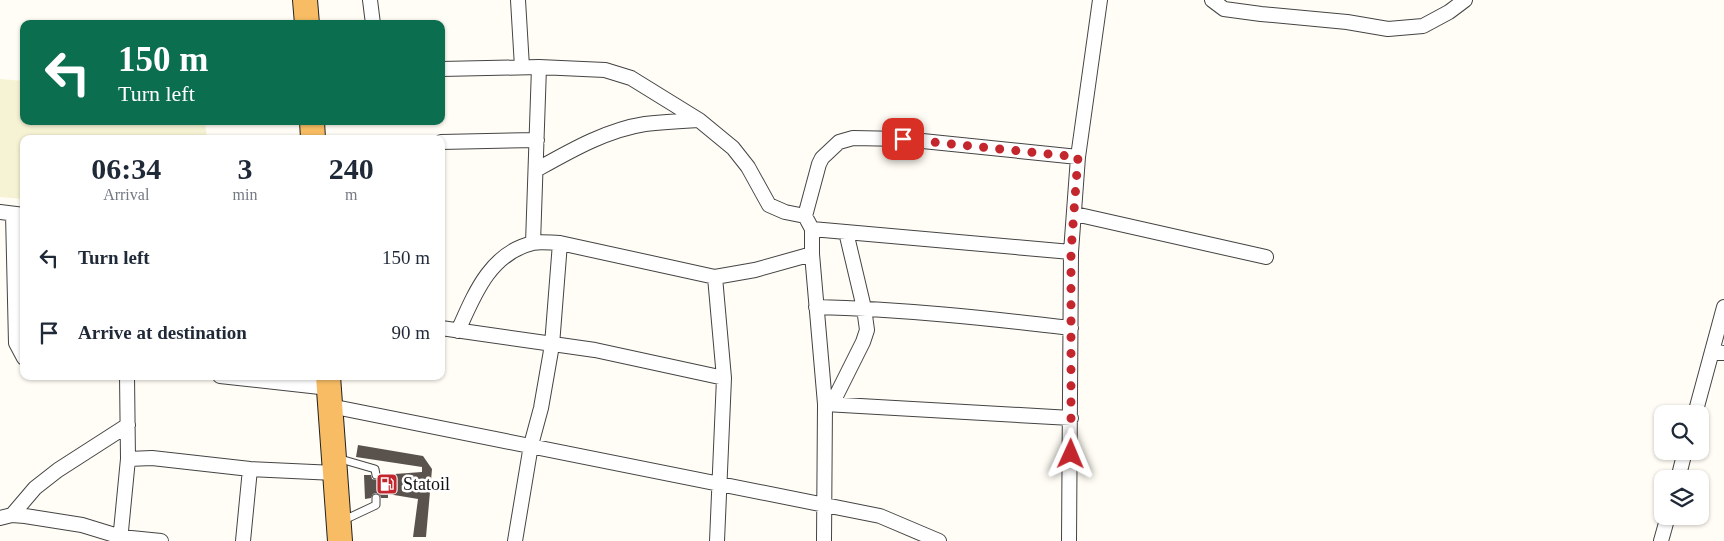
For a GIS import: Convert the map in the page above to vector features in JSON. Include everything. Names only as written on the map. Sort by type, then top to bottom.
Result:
[{"type":"highway","points":[[305,0],[306,20]]},
{"type":"highway","points":[[329,390],[339,531]]},
{"type":"street","points":[[370,0],[372,20]]},
{"type":"street","points":[[518,0],[522,67]]},
{"type":"street","points":[[1069,541],[1071,252],[1078,157],[1100,0]]},
{"type":"street","points":[[1212,0],[1224,9],[1347,22],[1388,29],[1423,26],[1466,0]]},
{"type":"street","points":[[533,243],[539,67]]},
{"type":"street","points":[[445,69],[539,67],[605,70],[631,78],[699,120],[733,148],[748,167],[768,205],[785,212],[805,216]]},
{"type":"street","points":[[536,170],[594,139],[644,125],[699,120]]},
{"type":"street","points":[[824,541],[823,503],[828,404],[816,307],[812,229],[805,216],[822,158],[839,142],[853,138],[903,139],[1078,157]]},
{"type":"street","points":[[445,142],[537,140]]},
{"type":"street","points":[[12,214],[16,343],[20,350]]},
{"type":"street","points":[[1075,214],[1266,257]]},
{"type":"street","points":[[812,229],[1071,252]]},
{"type":"street","points":[[828,404],[866,335],[867,322],[846,232]]},
{"type":"street","points":[[458,331],[485,276],[510,253],[533,243],[560,243],[715,277],[755,270],[812,254]]},
{"type":"street","points":[[515,541],[531,446],[541,408],[552,344],[560,243]]},
{"type":"street","points":[[715,277],[724,378],[717,541]]},
{"type":"street","points":[[816,307],[864,308],[973,316],[1071,328]]},
{"type":"street","points":[[1698,405],[1718,352],[1724,307]]},
{"type":"street","points":[[445,329],[595,350],[724,378]]},
{"type":"street","points":[[121,539],[128,458],[127,380]]},
{"type":"street","points":[[251,380],[329,390],[531,446],[823,503],[880,516],[939,541]]},
{"type":"street","points":[[828,404],[1071,418]]},
{"type":"street","points":[[6,516],[35,488],[58,470],[128,425]]},
{"type":"street","points":[[128,458],[152,458],[250,469],[335,465]]},
{"type":"street","points":[[243,541],[250,469]]},
{"type":"street","points":[[6,516],[82,525],[121,539],[161,541]]},
{"type":"street","points":[[1661,541],[1665,525]]},
{"type":"lane","points":[[335,465],[374,469],[376,475]]},
{"type":"lane","points":[[339,531],[376,505],[376,498]]},
{"type":"shaded area","points":[[0,79],[20,81],[20,125],[205,125],[207,135],[20,135],[20,199],[0,197]]},
{"type":"building","points":[[358,445],[423,456],[432,469],[426,537],[413,537],[418,499],[388,494],[388,498],[381,498],[376,493],[371,498],[365,499],[364,475],[371,475],[372,479],[376,480],[380,479],[381,475],[422,472],[422,467],[356,457]]},
{"type":"place","name":"Statoil","points":[[387,484]]},
{"type":"route","points":[[903,139],[1078,157],[1071,252],[1071,454]]}]
